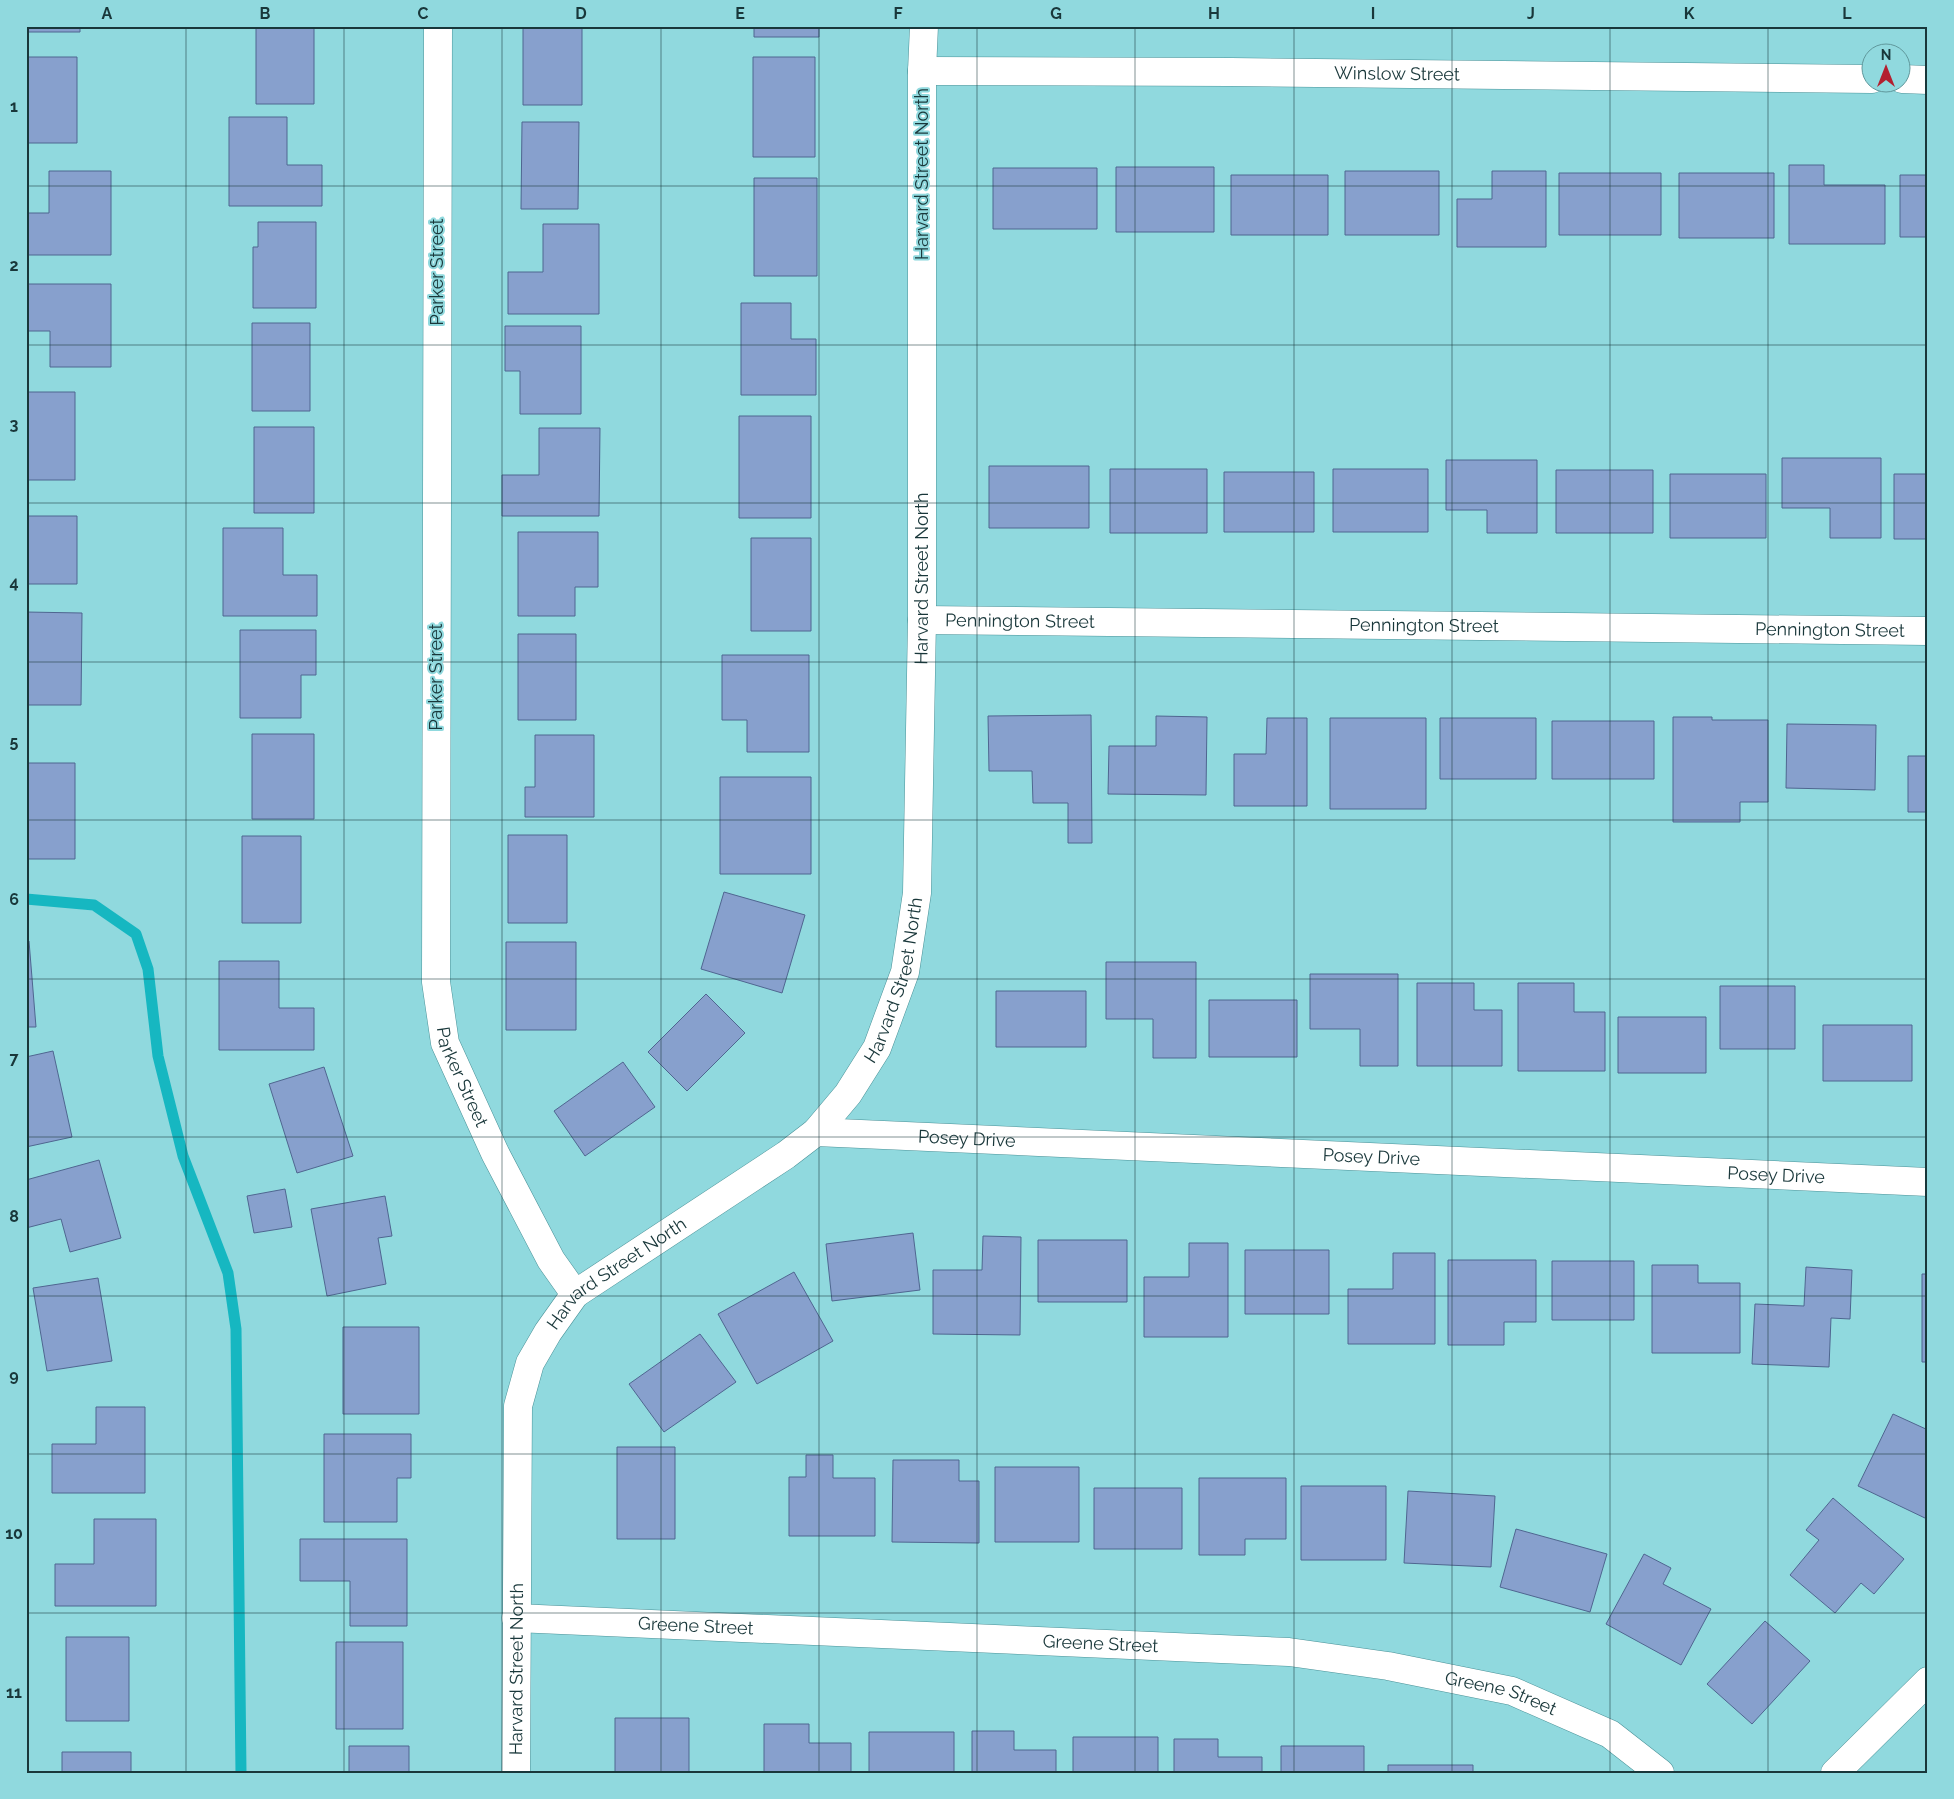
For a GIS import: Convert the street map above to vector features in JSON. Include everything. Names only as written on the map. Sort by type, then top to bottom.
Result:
[{"type":"street","name":"Parker Street","points":[[438,26],[436,982],[445,1043],[495,1153],[551,1260],[576,1294]]},
{"type":"street","name":"Harvard Street North","points":[[516,1773],[518,1406],[530,1363],[548,1332],[576,1294],[786,1155],[816,1132],[848,1094],[876,1048],[905,972],[917,893],[922,620],[922,71],[924,26]]},
{"type":"street","name":"Winslow Street","points":[[922,71],[1241,72],[1862,79]]},
{"type":"street","points":[[1912,80],[1928,80]]},
{"type":"street","name":"Pennington Street","points":[[922,620],[1928,631]]},
{"type":"street","name":"Posey Drive","points":[[816,1132],[1928,1182]]},
{"type":"street","name":"Greene Street","points":[[516,1618],[1289,1652],[1388,1666],[1512,1692],[1610,1734],[1660,1773]]},
{"type":"street","points":[[1835,1773],[1928,1681]]},
{"type":"building","points":[[26,26],[80,26],[80,32],[26,32]]},
{"type":"building","points":[[256,26],[314,26],[314,104],[256,104]]},
{"type":"building","points":[[523,26],[582,26],[582,105],[523,105]]},
{"type":"building","points":[[754,26],[819,26],[819,37],[754,37]]},
{"type":"building","points":[[26,57],[77,57],[77,143],[26,143]]},
{"type":"building","points":[[753,57],[815,57],[815,157],[753,157]]},
{"type":"building","points":[[229,117],[287,117],[287,165],[322,165],[322,206],[229,206]]},
{"type":"building","points":[[522,122],[579,122],[578,209],[521,209]]},
{"type":"building","points":[[1789,165],[1824,165],[1824,185],[1885,185],[1885,244],[1789,244]]},
{"type":"building","points":[[1116,167],[1214,167],[1214,232],[1116,232]]},
{"type":"building","points":[[993,168],[1097,168],[1097,229],[993,229]]},
{"type":"building","points":[[49,171],[111,171],[111,255],[26,255],[26,213],[49,213]]},
{"type":"building","points":[[1345,171],[1439,171],[1439,235],[1345,235]]},
{"type":"building","points":[[1492,171],[1546,171],[1546,247],[1457,247],[1457,199],[1492,199]]},
{"type":"building","points":[[1559,173],[1661,173],[1661,235],[1559,235]]},
{"type":"building","points":[[1679,173],[1774,173],[1774,238],[1679,238]]},
{"type":"building","points":[[1231,175],[1328,175],[1328,235],[1231,235]]},
{"type":"building","points":[[1900,175],[1928,175],[1928,237],[1900,237]]},
{"type":"building","points":[[754,178],[817,178],[817,276],[754,276]]},
{"type":"building","points":[[258,222],[316,222],[316,308],[253,308],[253,247],[258,247]]},
{"type":"building","points":[[543,224],[599,224],[599,314],[508,314],[508,272],[543,272]]},
{"type":"building","points":[[26,284],[111,284],[111,367],[50,367],[50,331],[26,331]]},
{"type":"building","points":[[741,303],[791,303],[791,339],[816,339],[816,395],[741,395]]},
{"type":"building","points":[[252,323],[310,323],[310,411],[252,411]]},
{"type":"building","points":[[505,326],[581,326],[581,414],[520,414],[520,371],[505,371]]},
{"type":"building","points":[[26,392],[75,392],[75,480],[26,480]]},
{"type":"building","points":[[739,416],[811,416],[811,518],[739,518]]},
{"type":"building","points":[[254,427],[314,427],[314,513],[254,513]]},
{"type":"building","points":[[539,428],[600,428],[599,516],[502,516],[502,475],[539,475]]},
{"type":"building","points":[[1782,458],[1881,458],[1881,538],[1830,538],[1830,508],[1782,508]]},
{"type":"building","points":[[1446,460],[1537,460],[1537,533],[1487,533],[1487,510],[1446,510]]},
{"type":"building","points":[[989,466],[1089,466],[1089,528],[989,528]]},
{"type":"building","points":[[1110,469],[1207,469],[1207,533],[1110,533]]},
{"type":"building","points":[[1333,469],[1428,469],[1428,532],[1333,532]]},
{"type":"building","points":[[1556,470],[1653,470],[1653,533],[1556,533]]},
{"type":"building","points":[[1224,472],[1314,472],[1314,532],[1224,532]]},
{"type":"building","points":[[1670,474],[1766,474],[1766,538],[1670,538]]},
{"type":"building","points":[[1894,474],[1928,474],[1928,539],[1894,539]]},
{"type":"building","points":[[26,516],[77,516],[77,584],[26,584]]},
{"type":"building","points":[[223,528],[283,528],[283,575],[317,575],[317,616],[223,616]]},
{"type":"building","points":[[518,532],[598,532],[598,587],[575,587],[575,616],[518,616]]},
{"type":"building","points":[[751,538],[811,538],[811,631],[751,631]]},
{"type":"building","points":[[26,612],[82,613],[81,705],[26,705]]},
{"type":"building","points":[[240,630],[316,630],[316,675],[301,675],[301,718],[240,718]]},
{"type":"building","points":[[518,634],[576,634],[576,720],[518,720]]},
{"type":"building","points":[[722,655],[809,655],[809,752],[747,752],[747,720],[722,720]]},
{"type":"building","points":[[1091,715],[1092,843],[1068,843],[1068,803],[1033,803],[1032,771],[989,771],[988,716]]},
{"type":"building","points":[[1156,716],[1207,717],[1206,795],[1108,794],[1109,746],[1156,746]]},
{"type":"building","points":[[1673,717],[1712,717],[1712,720],[1768,720],[1768,802],[1740,802],[1740,822],[1673,822]]},
{"type":"building","points":[[1267,718],[1307,718],[1307,806],[1234,806],[1234,754],[1266,754]]},
{"type":"building","points":[[1330,718],[1426,718],[1426,809],[1330,809]]},
{"type":"building","points":[[1440,718],[1536,718],[1536,779],[1440,779]]},
{"type":"building","points":[[1552,721],[1654,721],[1654,779],[1552,779]]},
{"type":"building","points":[[1787,724],[1876,725],[1875,790],[1786,788]]},
{"type":"building","points":[[252,734],[314,734],[314,819],[252,819]]},
{"type":"building","points":[[535,735],[594,735],[594,817],[525,817],[525,787],[535,787]]},
{"type":"building","points":[[1908,756],[1928,756],[1928,812],[1908,812]]},
{"type":"building","points":[[26,763],[75,763],[75,859],[26,859]]},
{"type":"building","points":[[720,777],[811,777],[811,874],[720,874]]},
{"type":"building","points":[[508,835],[567,835],[567,923],[508,923]]},
{"type":"building","points":[[242,836],[301,836],[301,923],[242,923]]},
{"type":"building","points":[[724,892],[805,915],[782,993],[701,969]]},
{"type":"building","points":[[26,941],[29,941],[36,1027],[26,1027]]},
{"type":"building","points":[[506,942],[576,942],[576,1030],[506,1030]]},
{"type":"building","points":[[219,961],[279,961],[279,1008],[314,1008],[314,1050],[219,1050]]},
{"type":"building","points":[[1106,962],[1196,962],[1196,1058],[1153,1058],[1153,1019],[1106,1019]]},
{"type":"building","points":[[1310,974],[1398,974],[1398,1066],[1360,1066],[1360,1029],[1310,1029]]},
{"type":"building","points":[[1417,983],[1474,983],[1474,1010],[1502,1010],[1502,1066],[1417,1066]]},
{"type":"building","points":[[1518,983],[1574,983],[1574,1012],[1605,1012],[1605,1071],[1518,1071]]},
{"type":"building","points":[[1720,986],[1795,986],[1795,1049],[1720,1049]]},
{"type":"building","points":[[996,991],[1086,991],[1086,1047],[996,1047]]},
{"type":"building","points":[[706,994],[745,1033],[687,1091],[648,1052]]},
{"type":"building","points":[[1209,1000],[1297,1000],[1297,1057],[1209,1057]]},
{"type":"building","points":[[1618,1017],[1706,1017],[1706,1073],[1618,1073]]},
{"type":"building","points":[[1823,1025],[1912,1025],[1912,1081],[1823,1081]]},
{"type":"building","points":[[1926,1028],[1928,1028],[1928,1085],[1926,1085]]},
{"type":"building","points":[[53,1051],[72,1137],[26,1147],[26,1057]]},
{"type":"building","points":[[623,1062],[655,1107],[585,1156],[554,1111]]},
{"type":"building","points":[[324,1067],[353,1156],[297,1173],[269,1084]]},
{"type":"building","points":[[99,1160],[121,1238],[70,1252],[61,1219],[26,1228],[26,1180]]},
{"type":"building","points":[[285,1189],[292,1227],[254,1233],[247,1196]]},
{"type":"building","points":[[385,1196],[392,1236],[378,1238],[386,1284],[327,1296],[311,1209]]},
{"type":"building","points":[[913,1233],[920,1290],[832,1301],[826,1244]]},
{"type":"building","points":[[983,1236],[1021,1237],[1020,1335],[933,1334],[933,1270],[982,1270]]},
{"type":"building","points":[[1038,1240],[1127,1240],[1127,1302],[1038,1302]]},
{"type":"building","points":[[1189,1243],[1228,1243],[1228,1337],[1144,1337],[1144,1277],[1189,1277]]},
{"type":"building","points":[[1245,1250],[1329,1250],[1329,1314],[1245,1314]]},
{"type":"building","points":[[1393,1253],[1435,1253],[1435,1344],[1348,1344],[1348,1289],[1393,1289]]},
{"type":"building","points":[[1448,1260],[1536,1260],[1536,1322],[1504,1322],[1504,1345],[1448,1345]]},
{"type":"building","points":[[1552,1261],[1634,1261],[1634,1320],[1552,1320]]},
{"type":"building","points":[[1652,1265],[1698,1265],[1698,1283],[1740,1283],[1740,1353],[1652,1353]]},
{"type":"building","points":[[1806,1267],[1852,1270],[1850,1319],[1831,1318],[1829,1367],[1752,1364],[1755,1304],[1804,1306]]},
{"type":"building","points":[[794,1272],[833,1341],[757,1384],[718,1314]]},
{"type":"building","points":[[1922,1274],[1928,1274],[1928,1362],[1922,1362]]},
{"type":"building","points":[[98,1278],[112,1361],[47,1371],[33,1288]]},
{"type":"building","points":[[343,1327],[419,1327],[419,1414],[343,1414]]},
{"type":"building","points":[[700,1334],[736,1382],[664,1432],[629,1384]]},
{"type":"building","points":[[96,1407],[145,1407],[145,1493],[52,1493],[52,1444],[96,1444]]},
{"type":"building","points":[[1893,1414],[1928,1430],[1927,1519],[1858,1486]]},
{"type":"building","points":[[324,1434],[411,1434],[411,1478],[397,1478],[397,1522],[324,1522]]},
{"type":"building","points":[[617,1447],[675,1447],[675,1539],[617,1539]]},
{"type":"building","points":[[806,1455],[833,1455],[833,1478],[875,1478],[875,1536],[789,1536],[789,1477],[806,1477]]},
{"type":"building","points":[[893,1460],[959,1460],[959,1481],[979,1481],[979,1543],[892,1542]]},
{"type":"building","points":[[995,1467],[1079,1467],[1079,1542],[995,1542]]},
{"type":"building","points":[[1199,1478],[1286,1478],[1286,1539],[1245,1539],[1245,1555],[1199,1555]]},
{"type":"building","points":[[1301,1486],[1386,1486],[1386,1560],[1301,1560]]},
{"type":"building","points":[[1094,1488],[1182,1488],[1182,1549],[1094,1549]]},
{"type":"building","points":[[1408,1491],[1495,1496],[1491,1567],[1404,1563]]},
{"type":"building","points":[[1833,1498],[1904,1559],[1874,1594],[1861,1583],[1835,1613],[1790,1575],[1819,1540],[1806,1530]]},
{"type":"building","points":[[94,1519],[156,1519],[156,1606],[55,1606],[55,1564],[94,1564]]},
{"type":"building","points":[[1516,1529],[1607,1554],[1590,1612],[1500,1587]]},
{"type":"building","points":[[300,1539],[407,1539],[407,1626],[350,1626],[350,1581],[300,1581]]},
{"type":"building","points":[[1644,1554],[1671,1568],[1663,1584],[1711,1609],[1681,1665],[1606,1624]]},
{"type":"building","points":[[1765,1621],[1810,1661],[1752,1724],[1707,1684]]},
{"type":"building","points":[[66,1637],[129,1637],[129,1721],[66,1721]]},
{"type":"building","points":[[336,1642],[403,1642],[403,1729],[336,1729]]},
{"type":"building","points":[[615,1718],[689,1718],[689,1773],[615,1773]]},
{"type":"building","points":[[764,1724],[809,1724],[809,1743],[851,1743],[851,1773],[764,1773]]},
{"type":"building","points":[[972,1731],[1014,1731],[1014,1750],[1056,1750],[1056,1773],[972,1773]]},
{"type":"building","points":[[869,1732],[954,1732],[954,1773],[869,1773]]},
{"type":"building","points":[[1073,1737],[1158,1737],[1158,1773],[1073,1773]]},
{"type":"building","points":[[1174,1739],[1218,1739],[1218,1757],[1262,1757],[1262,1773],[1174,1773]]},
{"type":"building","points":[[349,1746],[409,1746],[409,1773],[349,1773]]},
{"type":"building","points":[[1281,1746],[1364,1746],[1364,1773],[1281,1773]]},
{"type":"building","points":[[62,1752],[131,1752],[131,1773],[62,1773]]},
{"type":"building","points":[[1388,1765],[1473,1765],[1473,1773],[1388,1773]]},
{"type":"waterway","points":[[26,899],[94,905],[136,934],[148,969],[158,1056],[183,1156],[228,1273],[236,1329],[241,1773]]}]
